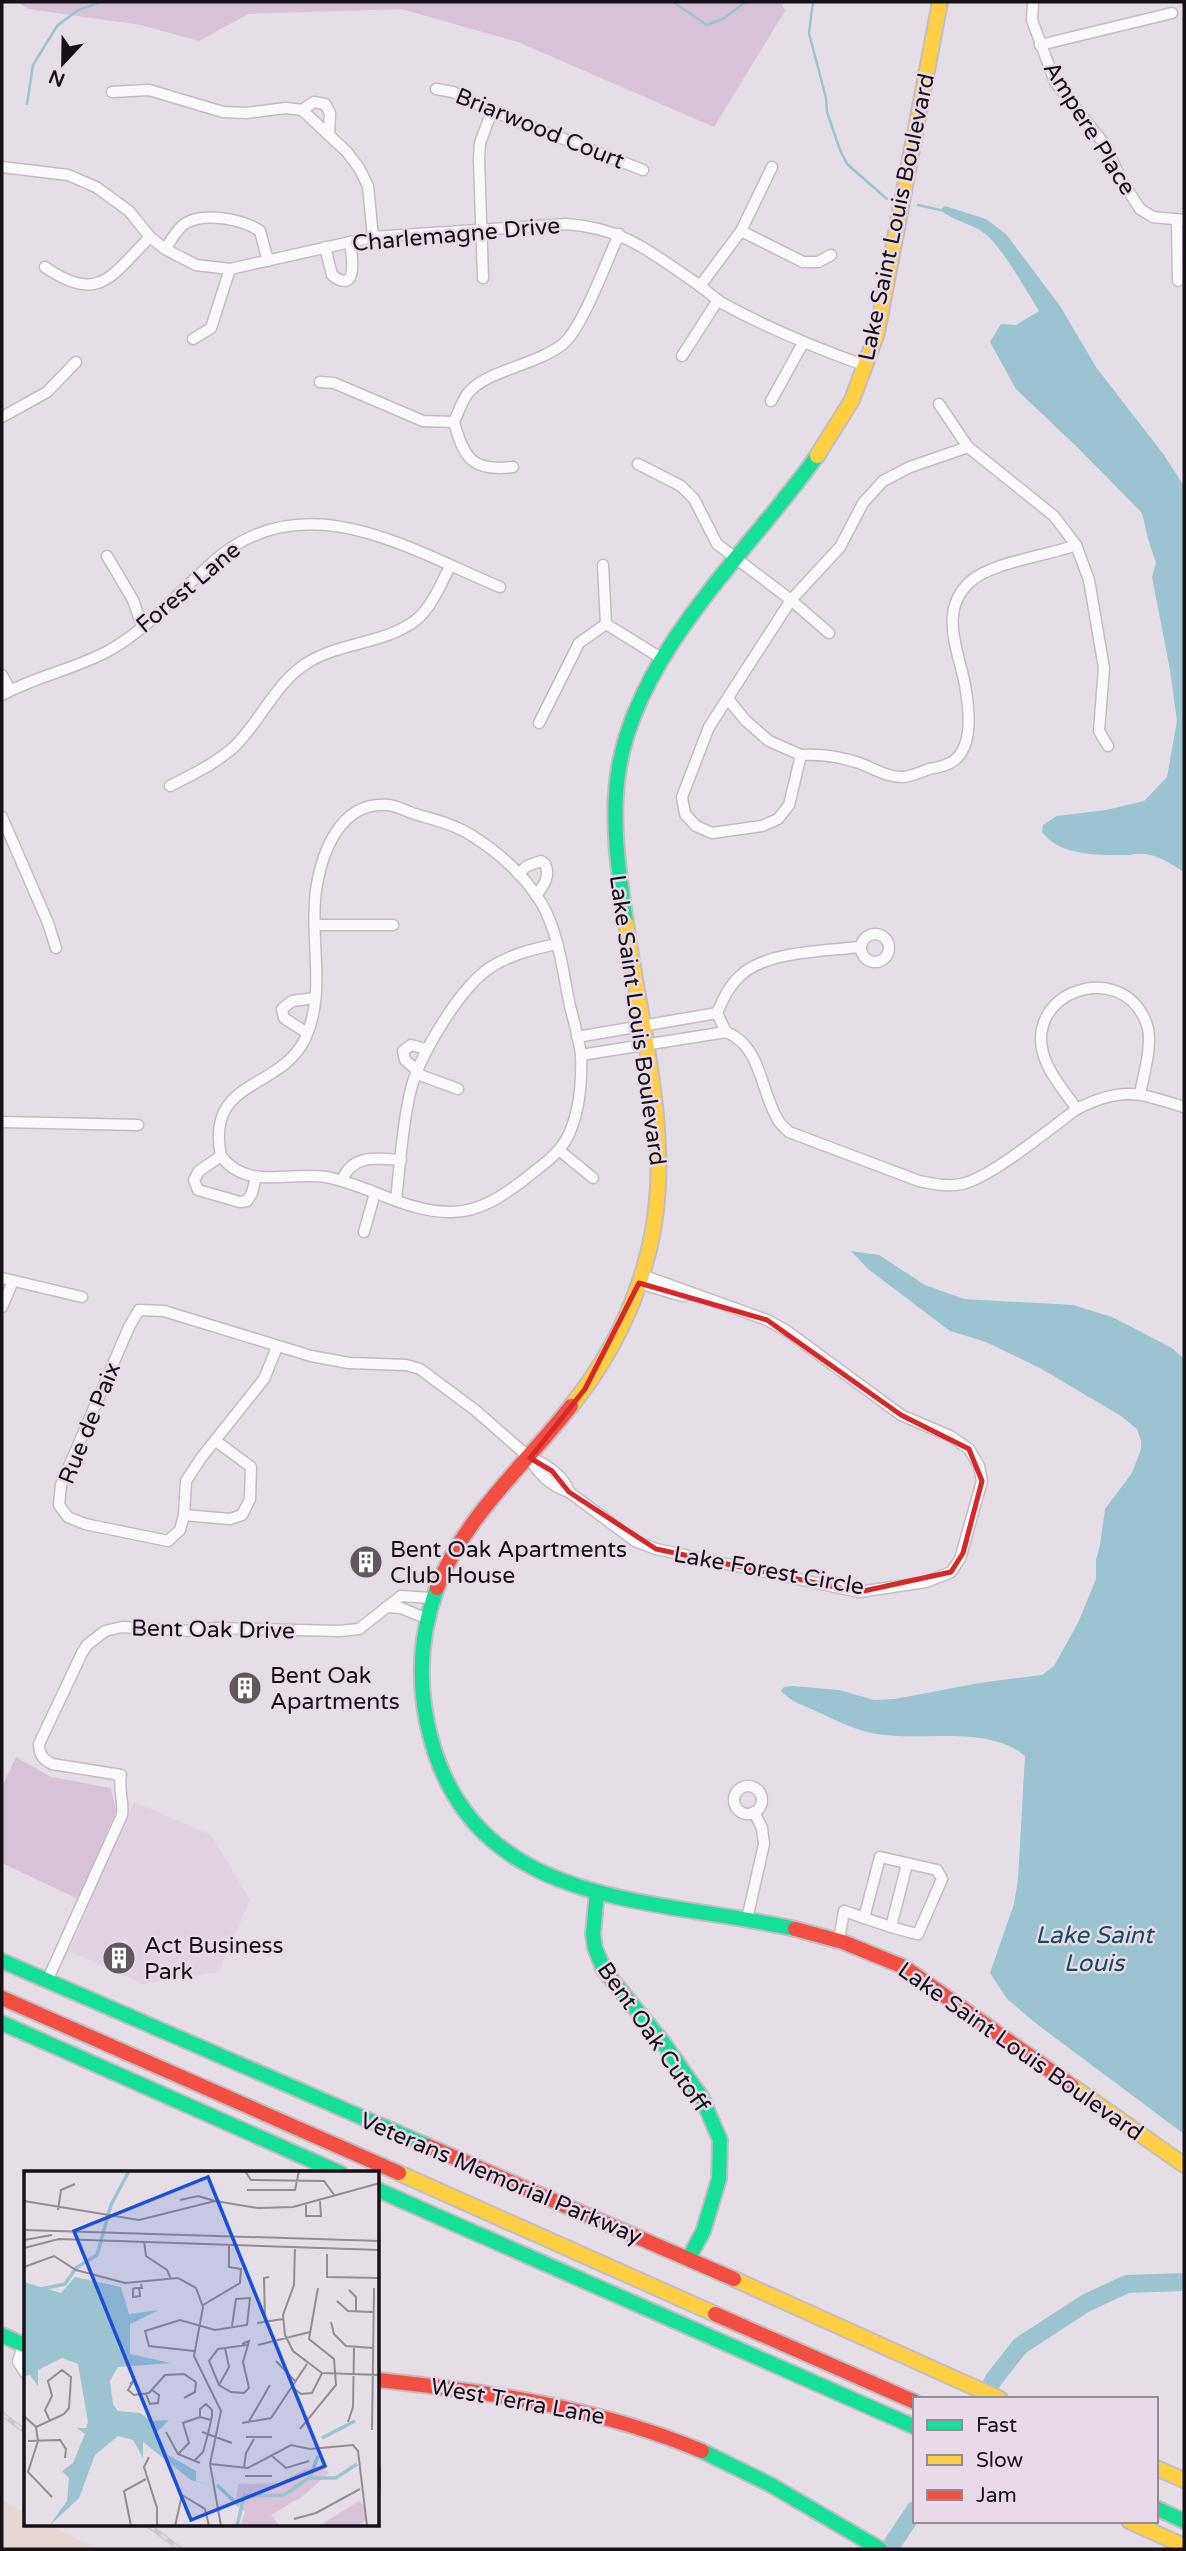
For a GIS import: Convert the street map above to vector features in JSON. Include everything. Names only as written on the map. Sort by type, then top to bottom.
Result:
[{"type":"main road","name":"Lake Saint Louis Boulevard","points":[[940,2],[877,333],[866,366],[844,415],[818,455],[661,658],[640,698],[624,739],[618,780],[616,856],[657,1126],[660,1172],[654,1237],[641,1279],[608,1355],[565,1416],[466,1533],[452,1555],[431,1598],[425,1618],[421,1688],[433,1749],[455,1800],[481,1832],[515,1860],[544,1875],[597,1892],[747,1919],[839,1940],[904,1967],[1184,2165]]},
{"type":"main road","name":"Bent Oak Cutoff","points":[[597,1892],[594,1948],[604,1970],[662,2042],[702,2098],[720,2140],[719,2179],[703,2232],[688,2259]]},
{"type":"main road","name":"Veterans Memorial Parkway","points":[[2,1961],[688,2259],[996,2397]]},
{"type":"main road","points":[[2,1998],[913,2401]]},
{"type":"main road","points":[[2,2023],[335,2171]]},
{"type":"main road","points":[[380,2191],[912,2426]]},
{"type":"main road","points":[[2,2335],[24,2345]]},
{"type":"main road","name":"West Terra Lane","points":[[380,2380],[489,2392],[568,2406],[617,2419],[703,2451],[763,2481],[880,2549]]},
{"type":"main road","points":[[1158,2469],[1184,2480]]},
{"type":"main road","points":[[1158,2509],[1184,2521]]},
{"type":"main road","points":[[1133,2523],[1184,2546]]},
{"type":"street","name":"Ampere Place","points":[[1033,2],[1032,20],[1055,82],[1107,146],[1120,178],[1140,209],[1153,217],[1181,220]]},
{"type":"street","points":[[1040,45],[1172,13]]},
{"type":"street","name":"Briarwood Court","points":[[436,89],[453,92],[492,111],[643,170]]},
{"type":"street","points":[[111,92],[149,90],[223,112],[246,113],[286,108],[302,110],[347,152],[359,168],[368,186],[373,237]]},
{"type":"street","points":[[302,110],[314,102],[325,104],[330,113],[329,134]]},
{"type":"street","points":[[483,278],[480,143],[492,111]]},
{"type":"street","name":"Charlemagne Drive","points":[[2,167],[68,175],[96,187],[129,211],[150,237],[165,249],[196,265],[230,269],[373,237],[566,224],[592,226],[619,234],[718,300],[759,323],[803,343],[866,366]]},
{"type":"street","points":[[700,286],[741,231],[772,167]]},
{"type":"street","points":[[165,249],[183,225],[189,222],[201,218],[231,221],[251,225],[260,231],[268,261]]},
{"type":"street","points":[[1178,281],[1181,220]]},
{"type":"street","points":[[741,231],[803,262],[818,262],[831,255]]},
{"type":"street","points":[[513,467],[489,469],[470,459],[460,445],[454,422],[467,394],[483,380],[537,361],[564,343],[576,329],[619,234]]},
{"type":"street","points":[[45,267],[60,278],[78,284],[96,285],[110,278],[150,237]]},
{"type":"street","points":[[325,247],[332,275],[339,280],[345,280],[350,277],[354,267],[350,242]]},
{"type":"street","points":[[192,339],[211,328],[230,269]]},
{"type":"street","points":[[682,356],[718,300]]},
{"type":"street","points":[[771,401],[803,343]]},
{"type":"street","points":[[2,417],[47,392],[76,362]]},
{"type":"street","points":[[320,382],[334,383],[423,421],[454,422]]},
{"type":"street","points":[[939,404],[968,447],[1054,516],[1076,545],[1089,580],[1104,668],[1099,730],[1108,746]]},
{"type":"street","points":[[801,755],[789,805],[778,819],[762,826],[712,832],[696,827],[685,814],[682,797],[709,727],[791,600],[840,547],[863,503],[883,481],[910,467],[968,447]]},
{"type":"street","points":[[638,464],[681,486],[695,499],[717,544],[791,600],[829,634]]},
{"type":"street","name":"Forest Lane","points":[[6,692],[29,680],[110,650],[142,626],[221,556],[240,542],[264,530],[301,523],[343,526],[389,540],[500,587]]},
{"type":"street","points":[[728,699],[746,721],[769,741],[801,755],[816,754],[857,762],[890,776],[905,777],[951,763],[965,748],[968,731],[965,686],[952,637],[952,615],[959,595],[972,580],[991,570],[1055,554],[1076,545]]},
{"type":"street","points":[[107,556],[133,600],[142,626]]},
{"type":"street","points":[[603,565],[606,624]]},
{"type":"street","points":[[170,786],[208,766],[234,747],[283,685],[306,664],[332,651],[392,632],[416,619],[433,598],[450,566]]},
{"type":"street","points":[[606,624],[661,658]]},
{"type":"street","points":[[540,723],[579,643],[606,624]]},
{"type":"street","points":[[2,675],[6,692]]},
{"type":"street","points":[[389,805],[464,830],[492,849],[518,874],[542,905],[557,944],[580,1055],[578,1107],[573,1125],[559,1150],[505,1194],[479,1207],[453,1212],[429,1210],[342,1181],[323,1177],[256,1177],[239,1172],[227,1164],[221,1156],[217,1136],[221,1117],[231,1099],[284,1063],[303,1042],[307,1033],[315,998],[316,892],[324,859],[338,827],[359,807],[389,805]]},
{"type":"street","points":[[2,817],[48,923],[56,948]]},
{"type":"street","points":[[518,874],[527,866],[541,861],[545,864],[547,875],[536,896]]},
{"type":"street","points":[[316,925],[393,925]]},
{"type":"street","points":[[396,1200],[410,1092],[426,1049],[469,988],[489,968],[518,953],[557,944]]},
{"type":"street","points":[[717,1013],[726,994],[740,975],[757,963],[788,956],[860,947]]},
{"type":"street","points":[[1077,1109],[1047,1065],[1042,1046],[1043,1026],[1052,1008],[1065,995],[1078,989],[1102,987],[1124,995],[1138,1007],[1148,1026],[1148,1052],[1140,1093]]},
{"type":"street","points":[[307,1033],[284,1018],[282,1009],[285,1004],[299,998],[315,998]]},
{"type":"street","points":[[577,1037],[717,1013]]},
{"type":"street","points":[[717,1013],[726,1032]]},
{"type":"street","points":[[580,1055],[726,1032],[734,1035],[748,1048],[778,1119],[789,1132],[919,1181],[937,1185],[961,1184],[980,1178],[1077,1109],[1093,1101],[1140,1093],[1184,1107]]},
{"type":"street","points":[[426,1049],[411,1045],[403,1051],[405,1060],[417,1072],[458,1089]]},
{"type":"street","points":[[2,1122],[138,1125]]},
{"type":"street","points":[[559,1150],[593,1178]]},
{"type":"street","points":[[221,1156],[199,1171],[194,1180],[198,1190],[240,1202],[247,1201],[253,1193],[256,1177]]},
{"type":"street","points":[[342,1181],[351,1164],[357,1161],[378,1158],[401,1160]]},
{"type":"street","points":[[364,1232],[375,1193]]},
{"type":"street","points":[[2,1307],[7,1279],[82,1297]]},
{"type":"street","name":"Lake Forest Circle","points":[[530,1458],[535,1469],[561,1490],[569,1492],[635,1541],[656,1549],[859,1592],[926,1582],[951,1572],[960,1559],[982,1480],[979,1466],[970,1448],[950,1436],[901,1415],[787,1331],[767,1320],[692,1294],[682,1296],[641,1279]]},
{"type":"street","name":"Rue de Paix","points":[[277,1347],[264,1379],[186,1481],[180,1530],[168,1541],[85,1524],[68,1517],[59,1505],[61,1485],[129,1327],[139,1310],[164,1311],[277,1347],[349,1363],[406,1365],[420,1369],[475,1410],[530,1458]]},
{"type":"street","points":[[184,1514],[230,1519],[242,1515],[250,1499],[251,1467],[216,1441]]},
{"type":"street","name":"Bent Oak Drive","points":[[47,1981],[122,1815],[123,1807],[119,1790],[121,1775],[52,1764],[44,1760],[39,1752],[39,1744],[87,1645],[105,1631],[122,1628],[359,1629],[401,1596],[431,1598]]},
{"type":"street","points":[[387,1606],[401,1608],[425,1618]]},
{"type":"street","points":[[747,1919],[764,1844],[762,1828],[754,1812]]},
{"type":"street","points":[[839,1940],[844,1911],[864,1918],[891,1927],[918,1934],[942,1880],[937,1870],[880,1857],[864,1918]]},
{"type":"street","points":[[891,1927],[907,1864]]},
{"type":"street","points":[[24,2347],[18,2361],[24,2371]]},
{"type":"highlighted area","points":[[639,1283],[767,1320],[901,1415],[969,1449],[982,1481],[963,1553],[951,1572],[859,1592],[656,1549],[569,1492],[552,1471],[530,1458],[585,1389]]},
{"type":"shaded area","points":[[18,2],[781,2],[785,11],[714,127],[518,42],[401,9],[248,14],[199,41],[141,25],[28,9]]},
{"type":"shaded area","points":[[16,1757],[51,1777],[111,1788],[116,1811],[78,1899],[2,1863],[2,1787]]},
{"type":"shaded area","points":[[134,1802],[211,1835],[250,1900],[219,1972],[143,1984],[69,1951]]},
{"type":"shaded area","points":[[2,2500],[24,2512],[24,2526],[51,2526],[97,2549],[2,2549]]},
{"type":"water","points":[[945,206],[986,219],[1006,234],[1060,306],[1096,367],[1164,455],[1184,486],[1184,872],[1147,854],[1094,854],[1070,850],[1050,840],[1042,832],[1043,825],[1057,816],[1106,810],[1144,801],[1167,777],[1177,721],[1152,577],[1156,563],[1142,513],[1016,389],[990,342],[1001,324],[1016,325],[1039,311],[991,239],[940,210]]},
{"type":"water","name":"Lake Saint Louis","points":[[851,1251],[879,1255],[925,1285],[964,1299],[1073,1305],[1112,1317],[1172,1348],[1184,1359],[1184,2134],[1038,2025],[1007,1999],[990,1973],[1014,1904],[1018,1879],[1025,1756],[1011,1747],[976,1737],[901,1736],[867,1732],[798,1703],[781,1691],[784,1687],[792,1686],[839,1690],[874,1700],[895,1699],[979,1683],[1042,1675],[1054,1666],[1078,1623],[1096,1579],[1096,1560],[1105,1509],[1132,1473],[1141,1449],[1137,1429],[1121,1416],[1040,1368],[986,1342],[950,1331],[868,1269]]},
{"type":"waterway","points":[[27,104],[33,65],[57,26],[78,10],[101,2]]},
{"type":"waterway","points":[[673,2],[707,25],[724,18],[746,2]]},
{"type":"waterway","points":[[813,2],[809,33],[826,98],[827,112],[840,150],[847,164],[887,199]]},
{"type":"waterway","points":[[918,205],[940,210]]},
{"type":"waterway","points":[[984,2397],[994,2379],[1020,2346],[1086,2303],[1127,2284],[1184,2282]]},
{"type":"waterway","points":[[889,2549],[913,2513]]},
{"type":"railway","points":[[2,2414],[24,2430]]},
{"type":"railway","points":[[149,2526],[180,2549]]},
{"type":"traffic: fast","points":[[626,923],[615,811],[618,774],[629,730],[647,687],[670,646],[728,567],[817,456]]},
{"type":"traffic: fast","points":[[437,1588],[426,1625],[422,1663],[426,1720],[454,1795],[488,1836],[529,1866],[578,1886],[630,1900],[795,1929]]},
{"type":"traffic: fast","points":[[597,1892],[593,1934],[595,1948],[604,1970],[662,2041],[702,2098],[720,2140],[719,2179],[703,2232],[688,2259]]},
{"type":"traffic: fast","points":[[2,1961],[428,2146]]},
{"type":"traffic: fast","points":[[2,2023],[335,2171]]},
{"type":"traffic: fast","points":[[380,2191],[913,2426]]},
{"type":"traffic: fast","points":[[2,2335],[24,2345]]},
{"type":"traffic: fast","points":[[702,2451],[771,2485],[880,2549]]},
{"type":"traffic: fast","points":[[1158,2509],[1184,2521]]},
{"type":"traffic: slow","points":[[817,456],[852,400],[877,333],[940,2]]},
{"type":"traffic: slow","points":[[571,1406],[605,1357],[632,1303],[650,1246],[655,1217],[658,1154],[653,1088],[626,923]]},
{"type":"traffic: slow","points":[[1072,2086],[1184,2165]]},
{"type":"traffic: slow","points":[[399,2173],[715,2314]]},
{"type":"traffic: slow","points":[[734,2279],[996,2397]]},
{"type":"traffic: slow","points":[[1158,2469],[1184,2480]]},
{"type":"traffic: slow","points":[[1133,2523],[1184,2546]]},
{"type":"traffic: jam","points":[[437,1588],[448,1562],[479,1515],[571,1406]]},
{"type":"traffic: jam","points":[[795,1929],[843,1942],[904,1967],[1072,2086]]},
{"type":"traffic: jam","points":[[2,1998],[399,2173]]},
{"type":"traffic: jam","points":[[428,2146],[734,2279]]},
{"type":"traffic: jam","points":[[715,2314],[913,2401]]},
{"type":"traffic: jam","points":[[380,2380],[502,2396],[583,2412],[702,2451]]},
{"type":"place","name":"Bent Oak Apartments Club House","points":[[366,1562]]},
{"type":"place","name":"Bent Oak Apartments","points":[[245,1688]]},
{"type":"place","name":"Act Business Park","points":[[119,1958]]}]
